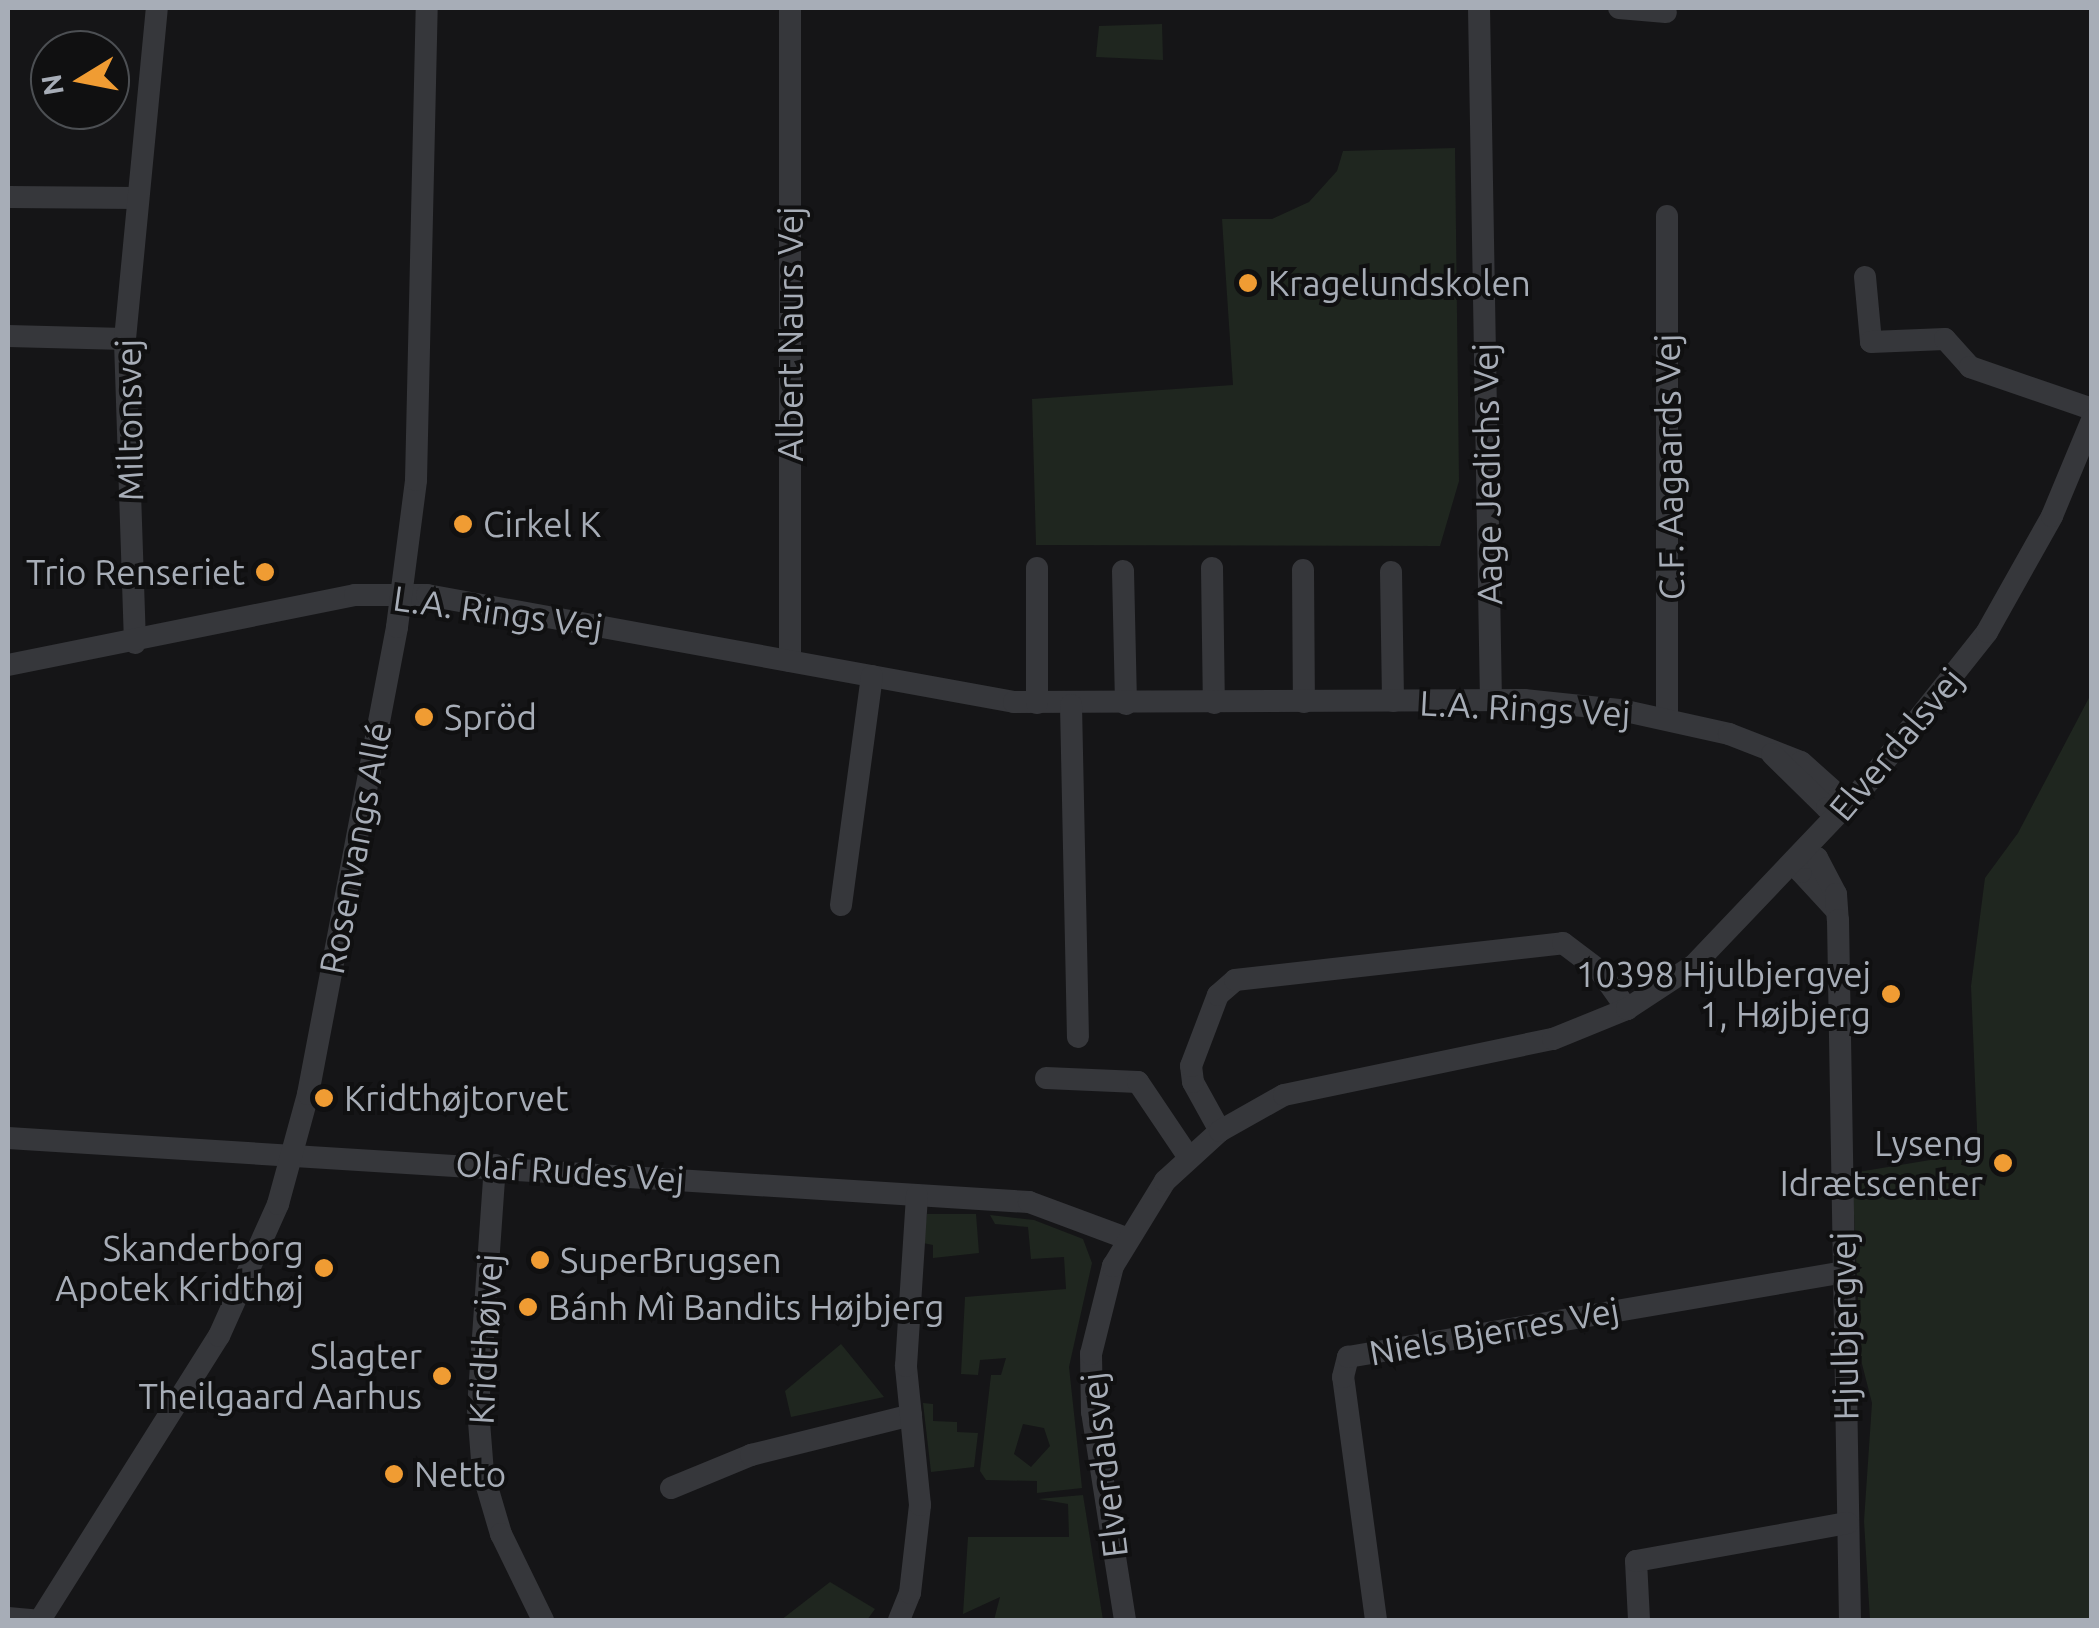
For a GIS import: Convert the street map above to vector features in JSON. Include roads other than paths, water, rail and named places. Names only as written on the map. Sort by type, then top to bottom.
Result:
[{"type":"street","name":"Miltonsvej","points":[[135,643],[125,340],[158,8]]},
{"type":"street","name":"Rosenvangs Allé","points":[[36,1620],[219,1336],[293,1154],[404,593],[422,351],[427,8]]},
{"type":"street","name":"Albert Naurs Vej","points":[[790,8],[790,661]]},
{"type":"street","name":"Aage Jedichs Vej","points":[[1480,8],[1492,700]]},
{"type":"street","points":[[1619,8],[1666,12]]},
{"type":"street","points":[[8,197],[138,198]]},
{"type":"street","name":"C.F. Aagaards Vej","points":[[1666,216],[1668,718]]},
{"type":"street","points":[[1866,277],[1872,342],[1945,339],[1970,367],[2092,409]]},
{"type":"street","points":[[8,336],[125,340]]},
{"type":"street","name":"Elverdalsvej","points":[[1125,1620],[1090,1380],[1102,1297],[1126,1238],[1188,1156],[1220,1131],[1271,1102],[1325,1082],[1528,1047],[1627,1009],[1694,966],[1800,857],[1987,632],[2052,516],[2092,420]]},
{"type":"street","points":[[1037,568],[1037,703]]},
{"type":"street","points":[[1212,568],[1214,703]]},
{"type":"street","points":[[1303,570],[1304,702]]},
{"type":"street","points":[[1124,572],[1126,704]]},
{"type":"street","name":"L.A. Rings Vej","points":[[1390,572],[1393,702]]},
{"type":"street","name":"L.A. Rings Vej","points":[[8,665],[135,643],[355,596],[404,593],[1037,703],[1492,700],[1668,718],[1801,762],[1839,796],[1842,809]]},
{"type":"street","points":[[841,905],[872,676]]},
{"type":"street","points":[[1070,705],[1078,1037]]},
{"type":"street","name":"Hjulbjergvej","points":[[1800,857],[1801,872],[1837,911],[1850,1620]]},
{"type":"street","points":[[1220,1131],[1193,1082],[1192,1066],[1218,995],[1234,980],[1562,943],[1582,952],[1627,1009]]},
{"type":"street","points":[[1046,1078],[1138,1082],[1188,1156]]},
{"type":"street","name":"Olaf Rudes Vej","points":[[8,1138],[1029,1202],[1126,1238]]},
{"type":"street","name":"Kridthøjvej","points":[[495,1166],[478,1409],[483,1473],[501,1534],[543,1620]]},
{"type":"street","points":[[899,1620],[910,1593],[920,1505],[906,1323],[918,1195]]},
{"type":"street","name":"Niels Bjerres Vej","points":[[1376,1620],[1343,1377],[1348,1357],[1844,1272]]},
{"type":"street","points":[[671,1488],[750,1454],[912,1415]]},
{"type":"street","points":[[1639,1620],[1636,1561],[1848,1524]]},
{"type":"street","points":[[8,1618],[36,1620]]},
{"type":"place","name":"Kragelundskolen","points":[[1248,283]]},
{"type":"place","name":"Cirkel K","points":[[463,524]]},
{"type":"place","name":"Trio Renseriet","points":[[265,572]]},
{"type":"place","name":"Spröd","points":[[424,717]]},
{"type":"place","name":"10398 Hjulbjergvej 1, Højbjerg","points":[[1891,994]]},
{"type":"place","name":"Kridthøjtorvet","points":[[324,1098]]},
{"type":"place","name":"Lyseng Idrætscenter","points":[[2003,1163]]},
{"type":"place","name":"SuperBrugsen","points":[[540,1260]]},
{"type":"place","name":"Skanderborg Apotek Kridthøj","points":[[324,1268]]},
{"type":"place","name":"Bánh Mì Bandits Højbjerg","points":[[528,1307]]},
{"type":"place","name":"Slagter Theilgaard Aarhus","points":[[442,1376]]},
{"type":"place","name":"Netto","points":[[394,1474]]}]
